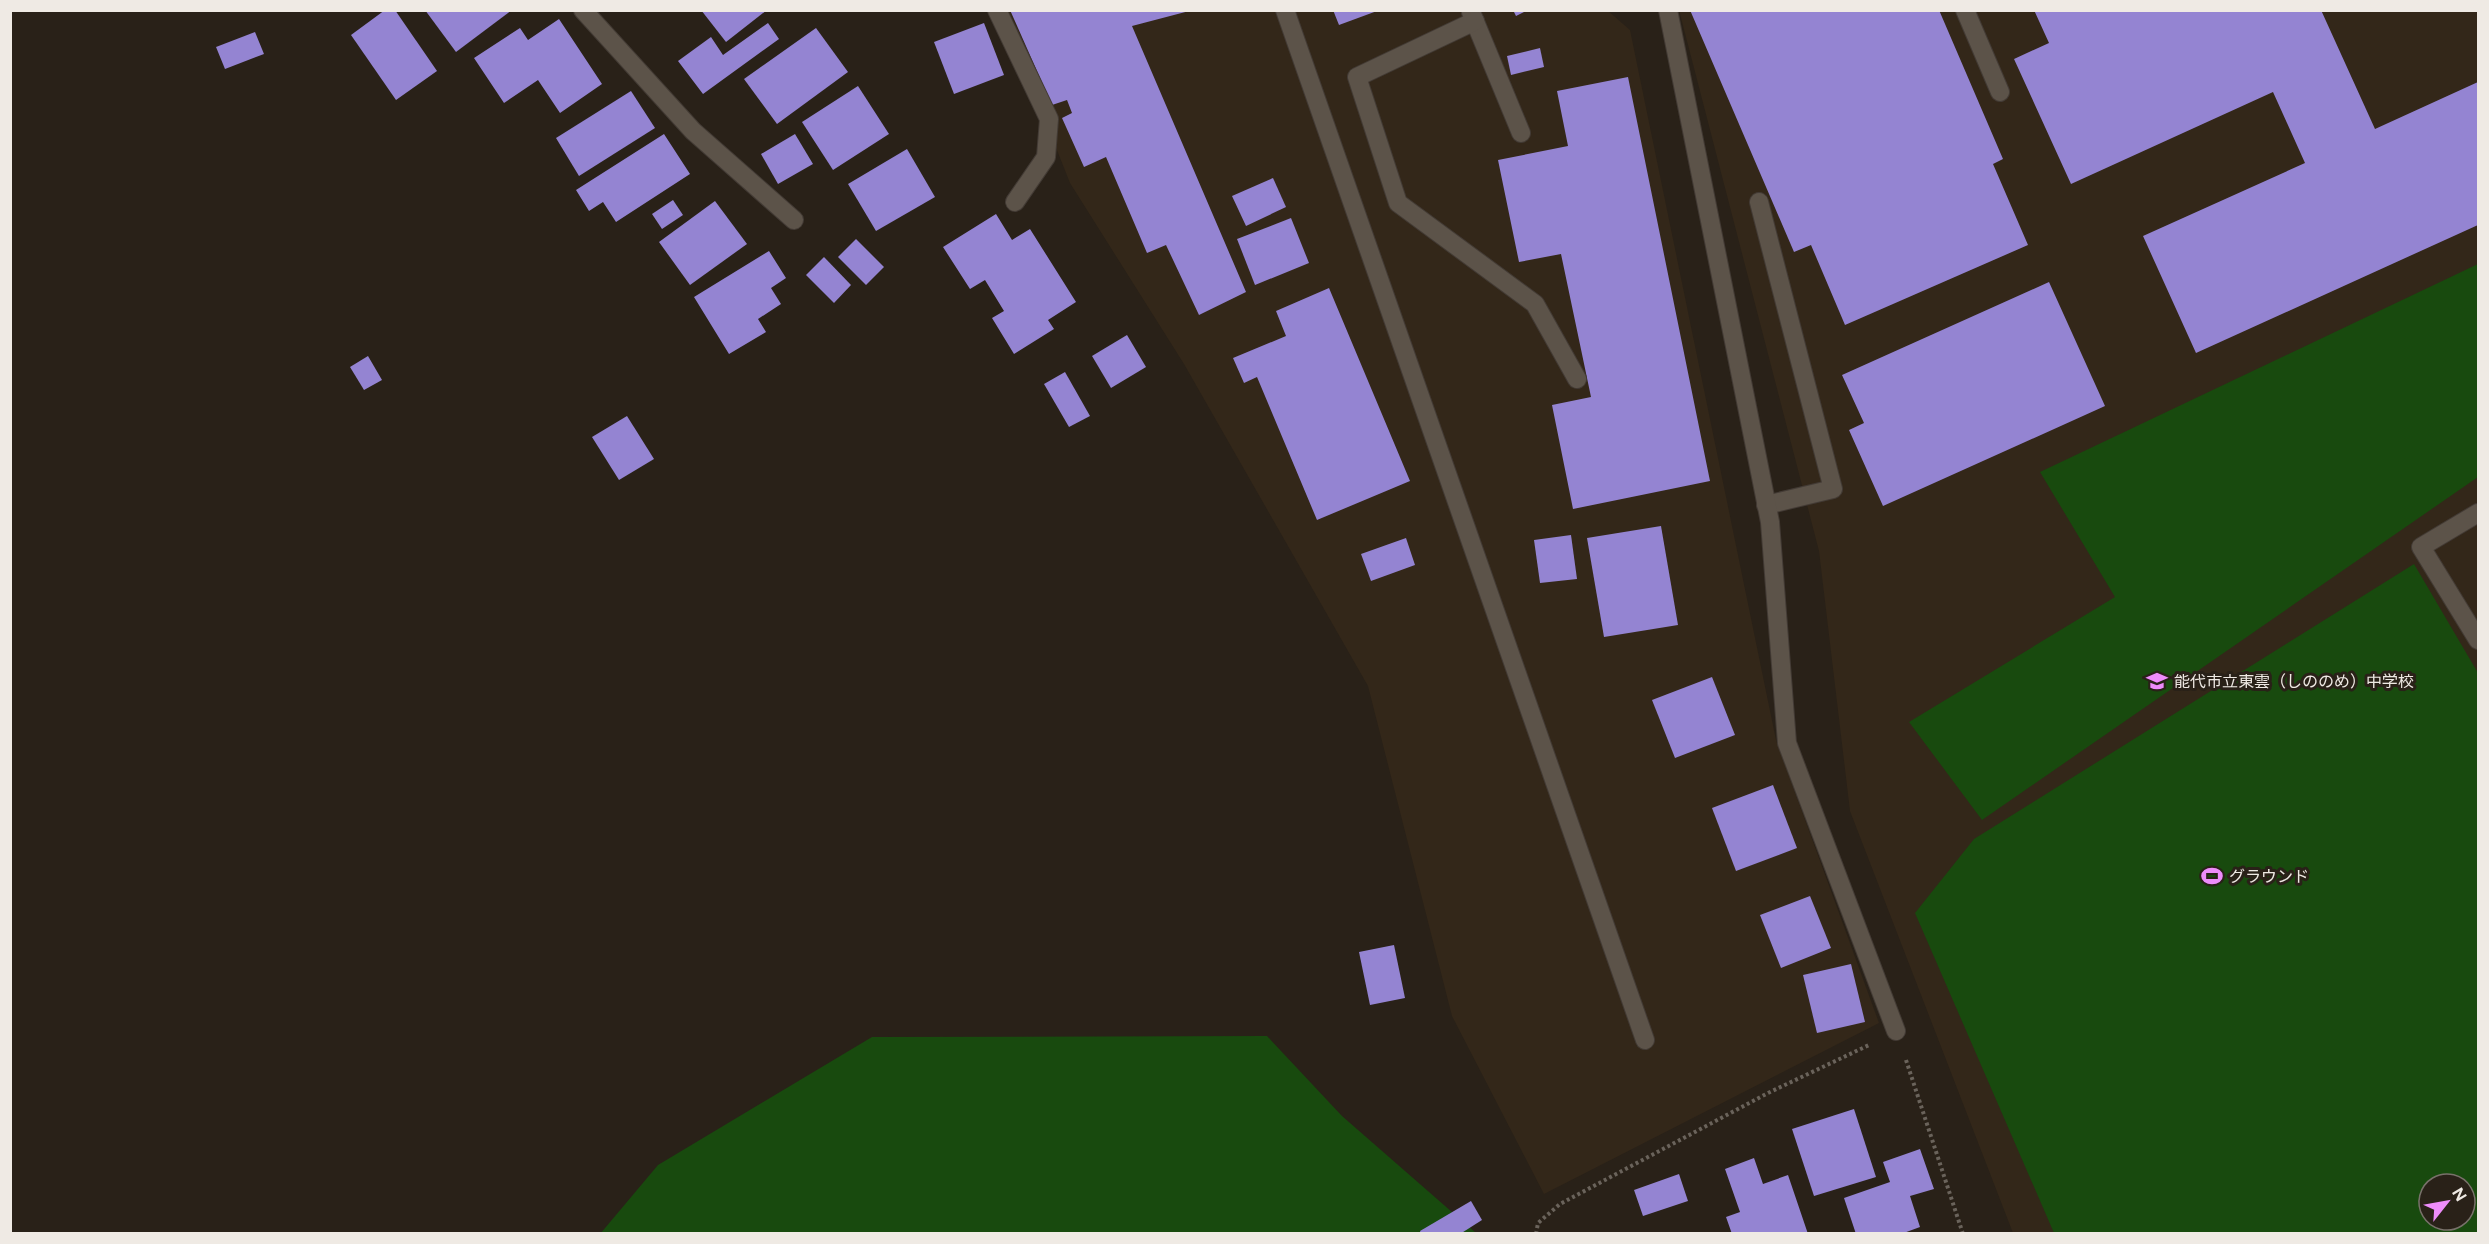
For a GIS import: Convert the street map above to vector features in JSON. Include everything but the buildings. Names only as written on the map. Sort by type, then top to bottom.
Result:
[{"type":"street","points":[[584,10],[693,131],[794,220]]},
{"type":"street","points":[[997,10],[1049,119],[1046,157],[1015,202]]},
{"type":"street","points":[[1285,10],[1645,1040]]},
{"type":"street","points":[[1668,10],[1770,522],[1786,743],[1896,1031]]},
{"type":"street","points":[[1965,10],[2000,92]]},
{"type":"street","points":[[1521,133],[1473,16],[1357,77],[1398,203],[1535,304],[1577,379]]},
{"type":"street","points":[[1760,202],[1833,489],[1766,505]]},
{"type":"street","points":[[2478,513],[2421,548],[2478,640]]},
{"type":"path","points":[[1536,1233],[1538,1223],[1560,1204],[1768,1094],[1896,1031],[1963,1233]]},
{"type":"shaded area","points":[[1607,10],[1630,30],[1776,740],[1879,1023],[1544,1194],[1452,1016],[1368,686],[1184,364],[1070,183],[1002,11]]},
{"type":"shaded area","name":"能代市立東雲（しののめ）中学校","points":[[1679,10],[2478,11],[2478,1233],[2013,1233],[1850,811],[1819,551]]},
{"type":"green space","points":[[2478,264],[2478,477],[1982,820],[1909,722],[2115,597],[2040,472]]},
{"type":"green space","name":"グラウンド","points":[[2414,564],[2478,673],[2478,1233],[2054,1233],[1915,913],[1974,839]]},
{"type":"green space","points":[[1267,1036],[1342,1116],[1476,1233],[600,1234],[658,1165],[872,1037]]},
{"type":"place","name":"能代市立東雲（しののめ）中学校","points":[[2157,681]]},
{"type":"place","name":"グラウンド","points":[[2212,876]]}]
